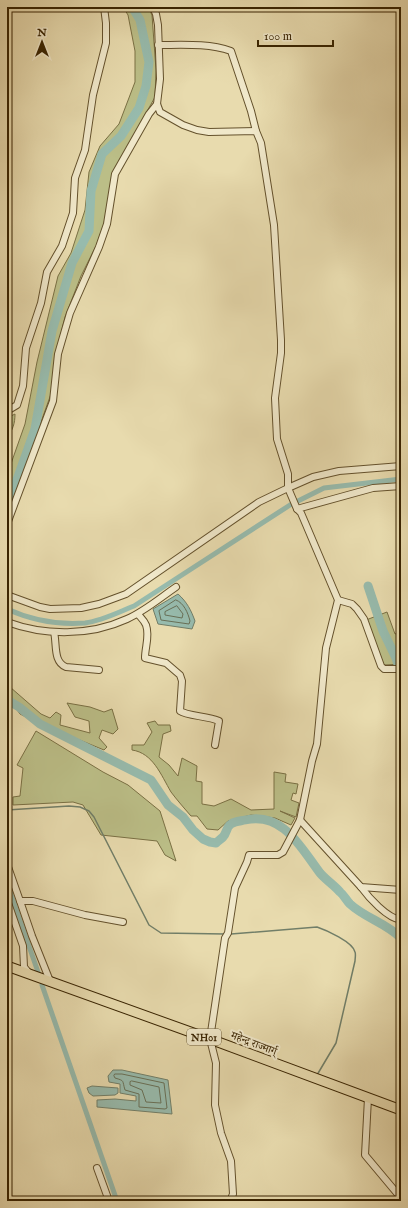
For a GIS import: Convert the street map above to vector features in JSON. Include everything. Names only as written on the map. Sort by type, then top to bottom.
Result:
[{"type":"highway","name":"महेन्द्र राज्मार्ग्","points":[[7,966],[401,1110]]},
{"type":"street","points":[[7,411],[17,405],[23,386],[26,348],[41,303],[47,272],[62,246],[73,213],[75,178],[85,150],[93,95],[106,43],[104,7]]},
{"type":"street","points":[[153,7],[158,25],[160,79],[157,104],[160,112],[183,125],[197,130],[209,132],[256,131]]},
{"type":"street","points":[[158,45],[195,45],[231,51],[251,112],[261,143],[274,225],[281,353],[275,398],[277,439],[288,474],[289,490],[301,513],[338,600],[326,648],[317,744],[300,820],[283,852],[278,855],[249,855],[248,862],[235,888],[226,936],[210,1039],[216,1063],[215,1105],[221,1133],[231,1161],[233,1194],[230,1201]]},
{"type":"street","points":[[7,524],[53,401],[58,354],[70,313],[99,247],[107,224],[115,174],[149,114],[157,104]]},
{"type":"street","points":[[7,595],[50,609],[81,608],[99,604],[126,594],[259,502],[289,490],[313,477],[339,471],[401,466]]},
{"type":"street","points":[[296,506],[373,488],[401,486]]},
{"type":"street","points":[[7,622],[54,632],[80,632],[127,620],[176,588]]},
{"type":"street","points":[[338,600],[352,604],[364,619],[381,666],[384,669],[399,669]]},
{"type":"street","points":[[138,614],[147,629],[148,638],[146,658],[166,663],[180,675],[182,681],[180,711],[182,713],[202,716],[218,721],[215,745]]},
{"type":"street","points":[[54,632],[57,658],[61,665],[66,667],[99,670]]},
{"type":"street","points":[[300,820],[361,887],[372,902],[390,915],[401,920]]},
{"type":"street","points":[[7,864],[32,936],[50,981]]},
{"type":"street","points":[[361,887],[401,890]]},
{"type":"street","points":[[7,900],[23,946],[24,967],[30,974]]},
{"type":"street","points":[[20,901],[33,901],[85,915],[123,922]]},
{"type":"street","points":[[368,1098],[365,1155],[401,1198]]},
{"type":"street","points":[[97,1168],[109,1201]]},
{"type":"green space","points":[[123,7],[148,7],[152,15],[156,70],[155,97],[125,151],[111,182],[104,224],[65,317],[55,358],[51,394],[27,461],[7,509],[7,475],[25,424],[37,362],[58,276],[71,253],[85,210],[89,172],[100,146],[119,124],[135,82],[135,51],[128,15]]},
{"type":"green space","points":[[15,414],[15,420],[11,432],[7,437],[7,418]]},
{"type":"green space","points":[[387,612],[395,634],[401,632],[401,664],[384,665],[366,620]]},
{"type":"green space","points":[[7,682],[10,687],[41,714],[50,718],[56,712],[61,715],[60,725],[90,733],[89,721],[75,717],[67,703],[90,707],[104,712],[112,709],[118,729],[113,734],[102,730],[99,738],[107,747],[104,750],[36,722],[20,714],[7,695]]},
{"type":"green space","points":[[155,721],[158,725],[170,725],[171,731],[163,734],[159,757],[169,765],[178,776],[182,758],[197,766],[196,781],[202,782],[202,804],[214,806],[231,799],[251,810],[274,809],[274,772],[286,774],[285,782],[298,784],[296,794],[293,793],[291,800],[299,803],[296,817],[280,811],[295,818],[291,825],[275,818],[251,815],[228,821],[218,830],[207,829],[197,816],[191,816],[171,792],[160,772],[151,760],[146,755],[132,750],[132,745],[144,745],[152,732],[147,723]]},
{"type":"green space","points":[[36,731],[103,772],[128,785],[160,811],[176,861],[165,855],[157,841],[101,835],[83,805],[73,802],[13,805],[13,797],[20,796],[23,768],[17,765]]},
{"type":"water","points":[[178,594],[186,603],[195,621],[192,629],[158,624],[153,609]]},
{"type":"water","points":[[113,1070],[122,1070],[168,1080],[172,1114],[97,1107],[97,1100],[115,1099],[136,1101],[136,1096],[120,1093],[120,1084],[109,1082],[108,1076]]},
{"type":"water","points":[[92,1086],[118,1088],[118,1093],[115,1095],[93,1096],[89,1093],[87,1088]]},
{"type":"waterway","points":[[7,508],[35,429],[52,331],[72,263],[89,231],[91,191],[102,154],[121,136],[139,108],[146,86],[149,62],[140,20],[132,7]]},
{"type":"waterway","points":[[394,7],[401,17]]},
{"type":"waterway","points":[[7,609],[35,619],[65,623],[85,623],[104,618],[134,606],[290,505],[324,488],[401,479]]},
{"type":"waterway","points":[[368,586],[383,631],[396,658],[401,673]]},
{"type":"waterway","points":[[7,697],[9,701],[40,724],[151,780],[168,805],[183,817],[193,830],[203,839],[216,843],[222,838],[229,825],[234,822],[245,820],[258,819],[270,821],[280,826],[290,834],[320,873],[350,904],[362,913],[389,928],[401,938]]},
{"type":"waterway","points":[[7,810],[69,806],[80,807],[89,811],[94,817],[149,925],[161,933],[225,934]]},
{"type":"waterway","points":[[7,883],[38,972]]},
{"type":"waterway","points":[[231,934],[317,927],[339,937],[353,948],[355,953],[355,961],[336,1043],[317,1075]]},
{"type":"waterway","points":[[42,985],[117,1201]]}]
